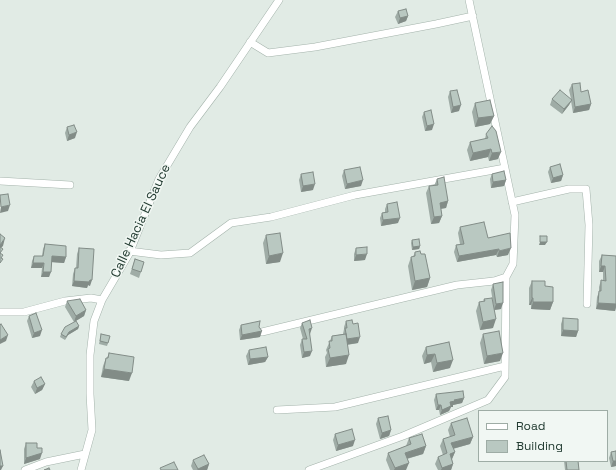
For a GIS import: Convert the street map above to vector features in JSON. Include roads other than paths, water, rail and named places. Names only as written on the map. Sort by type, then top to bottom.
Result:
[{"type":"street","name":"Calle Hacia El Sauce","points":[[81,470],[92,430],[90,356],[94,321],[102,300],[129,254],[159,179],[190,127],[220,87],[279,0]]},
{"type":"street","points":[[309,470],[404,436],[488,400],[505,377],[506,278],[513,264],[515,215],[469,0]]},
{"type":"street","points":[[250,42],[268,53],[322,45],[473,16]]},
{"type":"street","points":[[129,251],[161,255],[190,253],[231,223],[271,217],[355,195],[505,168]]},
{"type":"street","points":[[0,181],[70,185]]},
{"type":"street","points":[[512,202],[569,189],[586,189],[589,225],[587,304]]},
{"type":"street","points":[[262,332],[457,285],[494,281],[506,278]]},
{"type":"street","points":[[0,312],[24,312],[65,301],[91,298],[102,300]]},
{"type":"street","points":[[276,410],[335,407],[505,366]]},
{"type":"street","points":[[25,470],[46,462],[85,454]]}]
